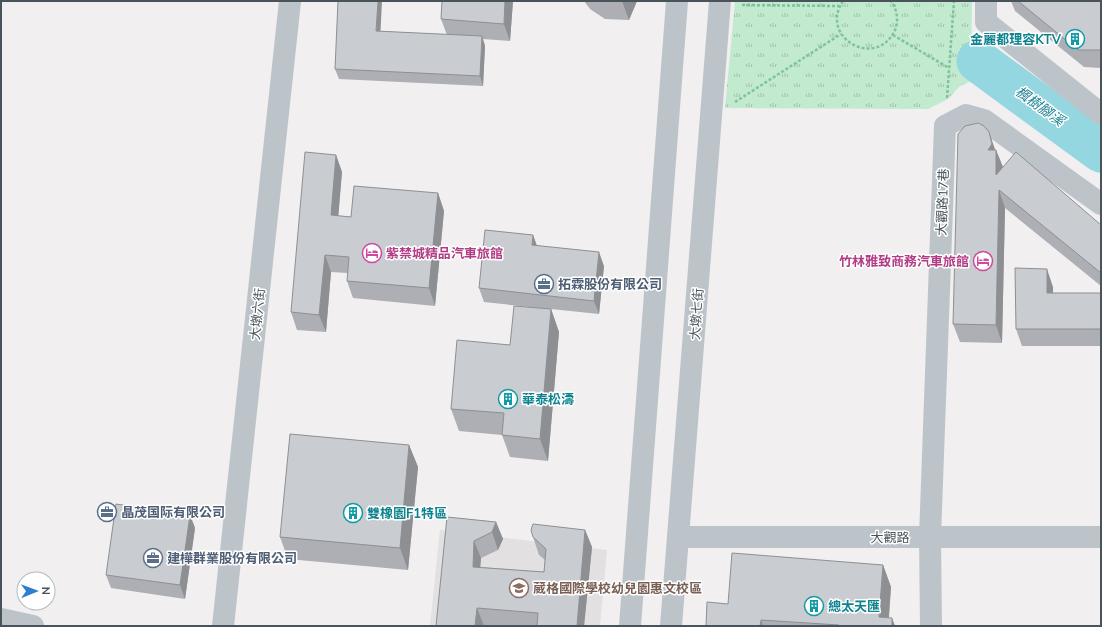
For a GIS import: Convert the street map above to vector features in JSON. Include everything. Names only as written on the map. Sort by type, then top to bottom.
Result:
[{"type":"street","name":"大墩六街","points":[[223,626],[290,1]]},
{"type":"street","points":[[630,626],[677,1]]},
{"type":"street","name":"大墩七街","points":[[671,626],[720,1]]},
{"type":"street","points":[[986,1],[986,22],[1101,114]]},
{"type":"street","points":[[945,126],[966,115],[984,120],[1101,204]]},
{"type":"street","name":"大觀路17巷","points":[[930,626],[930,537],[945,126]]},
{"type":"street","name":"大觀路","points":[[679,537],[1101,537]]},
{"type":"street","points":[[1,619],[33,626]]},
{"type":"path","points":[[742,13],[743,1]]},
{"type":"path","points":[[843,1],[839,6],[837,15],[837,25],[841,34],[848,42],[857,47],[867,49],[877,48],[886,43],[892,35],[897,25],[897,15],[891,1]]},
{"type":"path","points":[[945,126],[954,1]]},
{"type":"path","points":[[742,6],[839,6]]},
{"type":"path","points":[[735,96],[734,103],[841,34]]},
{"type":"path","points":[[892,35],[949,68]]},
{"type":"shaded area","name":"葳格國際學校幼兒園惠文校區","points":[[440,530],[607,550],[600,626],[430,626]]},
{"type":"green space","points":[[735,1],[972,1],[971,81],[960,86],[948,99],[928,109],[725,108]]},
{"type":"building","points":[[338,1],[378,1],[376,31],[482,36],[480,76],[335,69]]},
{"type":"building","points":[[442,1],[505,1],[504,24],[441,19]]},
{"type":"building","name":"金麗都理容KTV","points":[[1018,1],[1101,1],[1101,50],[1078,50]]},
{"type":"building","name":"竹林雅致商務汽車旅館","points":[[978,123],[984,126],[989,132],[992,144],[988,150],[996,150],[996,175],[1016,152],[1101,225],[1101,273],[999,190],[996,325],[953,324],[958,134],[965,126]]},
{"type":"building","name":"紫禁城精品汽車旅館","points":[[305,152],[336,155],[331,215],[351,217],[354,186],[438,193],[429,288],[347,281],[349,257],[325,255],[319,315],[291,312]]},
{"type":"building","name":"拓霖股份有限公司","points":[[485,230],[533,235],[532,245],[599,252],[594,301],[479,288]]},
{"type":"building","points":[[1015,268],[1047,269],[1047,293],[1101,293],[1101,329],[1016,329]]},
{"type":"building","name":"華泰松濤","points":[[514,306],[551,309],[540,439],[502,435],[504,413],[451,409],[457,340],[510,345]]},
{"type":"building","name":"雙橡園F1特區","points":[[290,434],[409,445],[400,548],[280,537]]},
{"type":"building","name":"建樺群業股份有限公司","points":[[116,504],[190,515],[180,585],[106,575]]},
{"type":"building","name":"葳格國際學校幼兒園惠文校區","points":[[447,517],[496,522],[492,532],[474,541],[473,567],[544,572],[546,549],[533,537],[531,530],[533,524],[585,530],[577,626],[537,626],[538,613],[477,608],[475,626],[436,626]]},
{"type":"building","points":[[732,553],[883,565],[879,617],[892,618],[892,626],[838,626],[839,625],[761,620],[760,626],[706,626],[707,602],[728,604]]},
{"type":"waterway","name":"楓樹腳溪","points":[[978,61],[1101,151]]},
{"type":"place","name":"金麗都理容KTV","points":[[1075,39]]},
{"type":"place","name":"紫禁城精品汽車旅館","points":[[372,253]]},
{"type":"place","name":"竹林雅致商務汽車旅館","points":[[983,261]]},
{"type":"place","name":"拓霖股份有限公司","points":[[544,284]]},
{"type":"place","name":"華泰松濤","points":[[508,399]]},
{"type":"place","name":"晶茂国际有限公司","points":[[107,512]]},
{"type":"place","name":"雙橡園F1特區","points":[[353,513]]},
{"type":"place","name":"建樺群業股份有限公司","points":[[153,558]]},
{"type":"place","name":"葳格國際學校幼兒園惠文校區","points":[[519,588]]},
{"type":"place","name":"總太天匯","points":[[814,606]]}]
